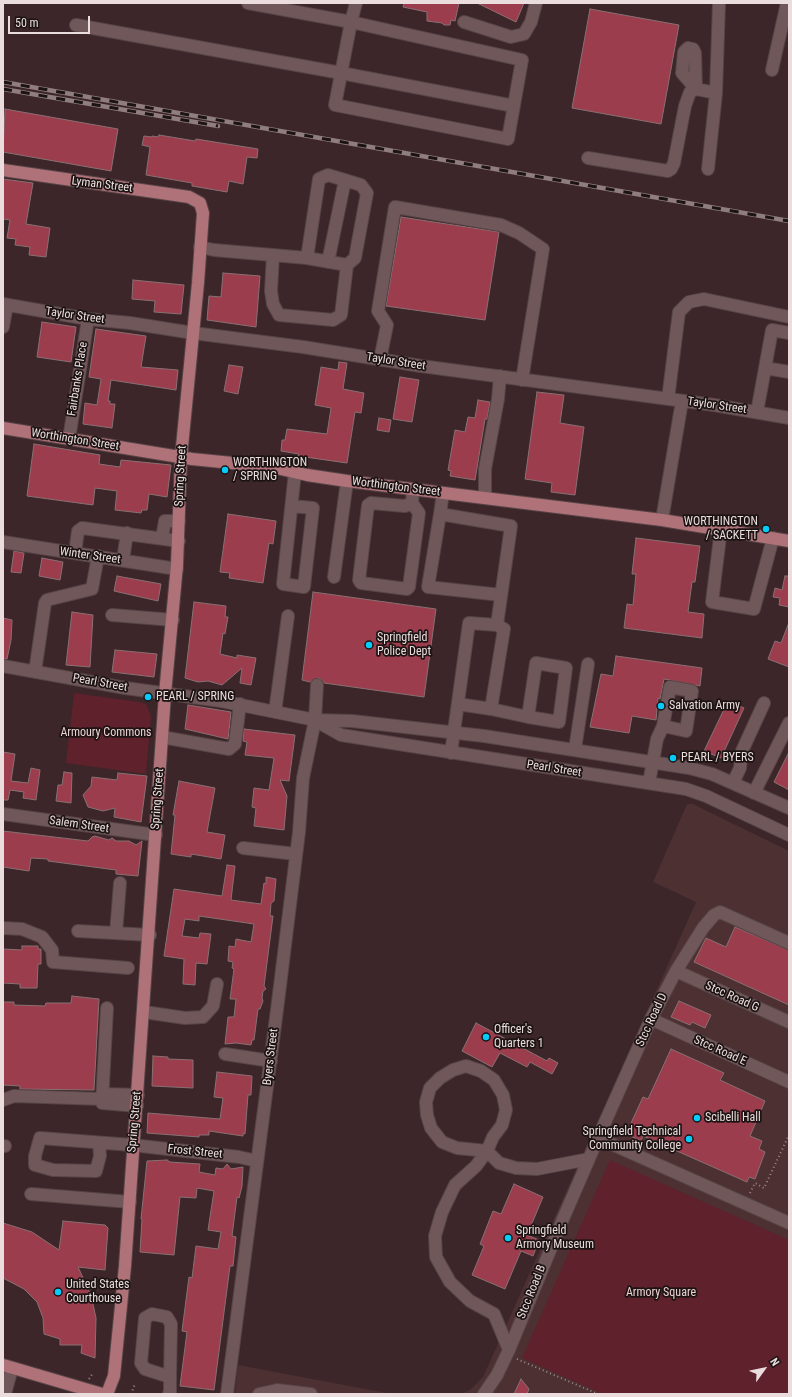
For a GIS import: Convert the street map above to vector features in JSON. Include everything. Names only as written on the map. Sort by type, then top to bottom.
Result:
[{"type":"main road","name":"Lyman Street","points":[[3,170],[189,197],[200,203]]},
{"type":"main road","name":"Spring Street","points":[[107,1394],[114,1376],[130,1202],[132,1145],[150,935],[162,737],[179,541],[181,458],[203,213],[200,203]]},
{"type":"main road","name":"Worthington Street","points":[[3,428],[181,458],[272,467],[347,481],[662,520],[789,541]]},
{"type":"main road","points":[[8,1366],[102,1394]]},
{"type":"street","points":[[248,3],[351,22],[522,60],[508,139],[335,105],[351,22],[356,3]]},
{"type":"street","points":[[464,22],[511,37],[524,34],[531,22],[536,3]]},
{"type":"street","points":[[708,169],[716,92],[719,3]]},
{"type":"street","points":[[772,70],[787,10]]},
{"type":"street","points":[[76,25],[514,106]]},
{"type":"street","points":[[588,158],[668,171],[674,163],[690,92],[696,89],[716,92]]},
{"type":"street","points":[[273,255],[271,291],[274,304],[279,315],[333,320],[341,315],[347,265],[355,258],[367,193],[361,184],[328,175],[319,179],[307,258]]},
{"type":"street","points":[[328,262],[345,180]]},
{"type":"street","points":[[380,360],[387,325],[378,311],[395,207],[501,225],[519,233],[543,249],[522,380]]},
{"type":"street","points":[[200,247],[214,250],[307,258],[347,265]]},
{"type":"street","points":[[668,399],[679,312],[690,302],[704,298],[789,317]]},
{"type":"street","points":[[3,327],[5,304]]},
{"type":"street","name":"Taylor Street","points":[[5,304],[88,319],[130,322],[193,333],[304,347],[380,360],[668,399],[789,418]]},
{"type":"street","name":"Fairbanks Place","points":[[69,439],[88,319]]},
{"type":"street","points":[[758,412],[772,330],[789,334]]},
{"type":"street","points":[[765,368],[789,372]]},
{"type":"street","points":[[485,498],[485,469],[498,399],[500,376]]},
{"type":"street","points":[[662,520],[682,401]]},
{"type":"street","points":[[292,506],[313,508],[304,587],[283,584],[295,472]]},
{"type":"street","points":[[334,577],[347,481]]},
{"type":"street","points":[[412,503],[405,506],[372,503],[368,505],[359,580],[361,583],[407,589],[409,587],[419,513],[412,503],[413,489]]},
{"type":"street","points":[[443,493],[428,587],[501,595]]},
{"type":"street","points":[[440,514],[511,526],[497,625]]},
{"type":"street","points":[[162,538],[165,521],[179,521]]},
{"type":"street","points":[[75,553],[78,531],[82,528],[179,541]]},
{"type":"street","points":[[721,529],[712,602],[754,609],[773,538]]},
{"type":"street","points":[[123,560],[127,533]]},
{"type":"street","name":"Winter Street","points":[[3,542],[177,569]]},
{"type":"street","points":[[35,672],[45,603],[47,600],[92,589],[98,556]]},
{"type":"street","points":[[112,615],[173,620]]},
{"type":"street","points":[[275,712],[288,616]]},
{"type":"street","points":[[451,752],[469,623],[497,625],[504,629],[491,710]]},
{"type":"street","points":[[458,704],[528,717],[559,722],[566,668],[536,664],[528,717]]},
{"type":"street","points":[[575,750],[588,664]]},
{"type":"street","name":"Pearl Street","points":[[3,666],[166,694],[240,704],[315,720],[352,720],[454,733],[701,770],[789,808]]},
{"type":"street","name":"Byers Street","points":[[226,1394],[271,1061],[296,854],[304,772],[315,720],[317,685]]},
{"type":"street","points":[[733,783],[740,768],[742,751],[764,703]]},
{"type":"street","points":[[162,737],[229,748],[235,744],[240,704]]},
{"type":"street","name":"Pearl Street","points":[[315,720],[341,735],[686,789],[706,796],[789,835]]},
{"type":"street","points":[[754,793],[789,723]]},
{"type":"street","points":[[649,783],[657,739],[662,726]]},
{"type":"street","name":"Salem Street","points":[[3,814],[156,835]]},
{"type":"street","points":[[243,848],[296,854]]},
{"type":"street","points":[[116,933],[120,883]]},
{"type":"street","name":"Stcc Road D","points":[[598,1138],[650,1019],[676,971],[703,928],[714,915],[720,912],[789,943]]},
{"type":"street","points":[[3,928],[22,929],[42,937],[52,950],[53,962],[128,968]]},
{"type":"street","points":[[78,931],[150,935]]},
{"type":"street","name":"Stcc Road G","points":[[676,971],[789,1022]]},
{"type":"street","points":[[144,1012],[185,1018],[202,1017],[213,1006],[217,984]]},
{"type":"street","points":[[102,1099],[107,1008]]},
{"type":"street","name":"Stcc Road E","points":[[650,1019],[789,1081]]},
{"type":"street","points":[[225,1054],[271,1061]]},
{"type":"street","points":[[508,1352],[494,1314],[470,1301],[450,1282],[436,1257],[434,1236],[442,1212],[455,1185],[476,1166],[487,1151],[493,1137],[502,1125],[506,1110],[503,1095],[494,1080],[481,1071],[466,1066],[453,1070],[440,1078],[430,1088],[426,1102],[431,1128],[442,1142],[457,1148],[487,1151],[498,1163],[516,1168],[537,1169],[589,1159]]},
{"type":"street","points":[[3,1100],[14,1096],[137,1100]]},
{"type":"street","name":"Frost Street","points":[[99,1143],[100,1156],[96,1171],[53,1170],[35,1165],[35,1156],[40,1138],[132,1145],[239,1157],[257,1161]]},
{"type":"street","points":[[598,1138],[789,1223]]},
{"type":"street","name":"Stcc Road B","points":[[484,1394],[494,1381],[508,1352],[598,1138]]},
{"type":"street","points":[[31,1194],[130,1202]]},
{"type":"street","points":[[169,1394],[170,1377],[172,1324],[167,1317],[152,1314],[145,1318],[141,1363],[145,1369],[170,1377]]},
{"type":"street","points":[[5,1394],[8,1366]]},
{"type":"street","points":[[259,1394],[277,1390],[311,1394]]},
{"type":"path","points":[[746,1204],[755,1183],[764,1188],[789,1135]]},
{"type":"path","points":[[508,1352],[598,1394]]},
{"type":"path","points":[[131,1394],[135,1384]]},
{"type":"shaded area","name":"Springfield Technical Community College","points":[[687,804],[693,804],[789,851],[789,1394],[462,1394],[471,1389],[483,1377],[696,902],[653,882]]},
{"type":"shaded area","points":[[238,1365],[392,1394],[235,1394]]},
{"type":"green space","name":"Armoury Commons","points":[[74,693],[146,704],[151,716],[146,774],[66,763]]},
{"type":"green space","name":"Armory Square","points":[[610,1160],[789,1240],[789,1394],[602,1394],[522,1358]]},
{"type":"building","points":[[404,3],[459,3],[455,21],[451,20],[450,25],[444,25],[442,23],[427,21],[427,12],[403,7]]},
{"type":"building","points":[[477,3],[524,3],[516,22]]},
{"type":"building","points":[[590,9],[679,25],[661,124],[572,108]]},
{"type":"building","points":[[5,109],[118,129],[111,171],[3,152]]},
{"type":"building","points":[[159,135],[195,141],[196,139],[258,149],[257,158],[247,157],[243,184],[229,181],[227,192],[192,186],[192,183],[146,175],[150,147],[142,145],[144,136],[158,137]]},
{"type":"building","points":[[3,179],[33,183],[26,224],[50,228],[46,257],[29,255],[30,247],[15,245],[16,239],[7,238],[10,220],[3,219]]},
{"type":"building","points":[[401,217],[499,232],[485,320],[386,306]]},
{"type":"building","points":[[223,273],[260,276],[256,327],[207,320],[209,296],[221,297]]},
{"type":"building","points":[[133,280],[184,285],[181,314],[154,312],[155,301],[132,299]]},
{"type":"building","points":[[42,322],[76,327],[71,362],[37,357]]},
{"type":"building","points":[[96,329],[146,336],[141,367],[178,370],[176,390],[111,380],[108,401],[110,401],[110,404],[115,404],[112,428],[83,424],[85,403],[97,405],[101,379],[89,377]]},
{"type":"building","points":[[339,362],[347,363],[343,389],[364,393],[361,413],[355,412],[347,463],[298,456],[299,454],[281,451],[282,440],[285,440],[287,429],[327,434],[331,408],[315,405],[321,367],[338,370]]},
{"type":"building","points":[[229,365],[243,367],[238,394],[224,391]]},
{"type":"building","points":[[400,377],[419,380],[412,422],[393,419]]},
{"type":"building","points":[[537,392],[564,395],[560,423],[584,427],[575,495],[551,492],[552,483],[525,479]]},
{"type":"building","points":[[478,400],[490,402],[487,419],[485,419],[475,480],[450,476],[451,471],[448,470],[455,430],[465,432],[468,417],[475,418]]},
{"type":"building","points":[[379,418],[391,420],[389,432],[377,430]]},
{"type":"building","points":[[34,444],[100,455],[99,464],[120,467],[121,460],[171,465],[167,497],[149,494],[147,510],[142,510],[141,513],[115,510],[117,491],[95,488],[93,505],[27,496]]},
{"type":"building","points":[[228,514],[276,521],[273,544],[269,543],[263,583],[229,578],[230,573],[220,572]]},
{"type":"building","points":[[636,538],[700,546],[695,582],[692,582],[688,612],[704,614],[702,638],[624,628],[627,604],[633,605],[636,574],[632,574]]},
{"type":"building","points":[[14,551],[24,553],[21,573],[11,572]]},
{"type":"building","points":[[42,558],[63,562],[60,580],[39,576]]},
{"type":"building","points":[[117,576],[161,584],[158,601],[114,591]]},
{"type":"building","points":[[785,576],[789,576],[789,607],[779,605],[780,598],[773,597],[775,588],[782,590]]},
{"type":"building","name":"Springfield Police Dept","points":[[313,592],[436,609],[424,697],[324,683],[318,678],[310,682],[302,680]]},
{"type":"building","points":[[194,602],[226,606],[225,617],[228,617],[225,634],[223,633],[220,654],[237,658],[237,655],[256,658],[251,685],[240,683],[242,668],[222,685],[208,681],[198,682],[185,678]]},
{"type":"building","points":[[72,612],[93,615],[90,667],[66,665]]},
{"type":"building","points":[[3,618],[12,620],[11,640],[7,659],[3,659]]},
{"type":"building","points":[[788,625],[789,667],[768,659],[775,641],[781,643]]},
{"type":"building","points":[[115,650],[157,654],[154,677],[112,672]]},
{"type":"building","points":[[616,656],[702,668],[700,686],[664,679],[660,699],[658,698],[656,720],[632,716],[629,733],[590,727],[601,674],[613,676]]},
{"type":"building","points":[[728,701],[744,708],[721,758],[704,751]]},
{"type":"building","points":[[188,705],[231,712],[228,739],[185,729]]},
{"type":"building","points":[[244,729],[295,735],[289,781],[280,780],[287,796],[284,830],[254,826],[256,808],[252,807],[254,788],[269,790],[274,758],[245,755],[247,742],[243,741]]},
{"type":"building","points":[[3,752],[15,754],[11,781],[28,783],[31,768],[40,770],[36,800],[23,798],[24,792],[10,790],[8,800],[3,800]]},
{"type":"building","points":[[789,752],[789,790],[774,782]]},
{"type":"building","points":[[64,772],[72,773],[71,803],[56,801],[58,785],[62,785]]},
{"type":"building","points":[[118,773],[147,776],[141,822],[114,817],[115,808],[103,811],[88,807],[83,795],[91,786],[92,777],[117,780]]},
{"type":"building","points":[[179,781],[215,788],[207,832],[225,835],[221,859],[191,854],[191,857],[171,854],[175,815],[173,815]]},
{"type":"building","points":[[3,831],[88,841],[95,836],[109,840],[112,838],[116,841],[129,841],[136,845],[142,841],[138,876],[116,874],[116,870],[48,861],[48,859],[31,858],[29,871],[3,867]]},
{"type":"building","points":[[227,865],[235,866],[231,900],[261,904],[264,883],[266,884],[266,877],[276,879],[274,901],[271,903],[270,916],[273,916],[264,986],[266,989],[263,991],[263,1001],[260,1009],[258,1009],[254,1040],[252,1040],[251,1045],[236,1043],[225,1044],[228,1017],[234,1017],[236,999],[230,999],[234,969],[232,968],[233,962],[228,961],[229,946],[235,947],[236,939],[251,942],[254,924],[199,916],[199,921],[185,919],[182,936],[199,938],[200,933],[211,934],[207,964],[196,963],[195,985],[183,984],[184,959],[164,956],[174,889],[222,896]]},
{"type":"building","points":[[735,927],[789,950],[789,1005],[694,962],[706,938],[726,947]]},
{"type":"building","points":[[22,946],[38,946],[38,949],[41,949],[41,964],[38,964],[37,988],[20,988],[20,984],[3,983],[3,949],[22,950]]},
{"type":"building","points":[[72,996],[99,999],[94,1090],[20,1089],[20,1086],[3,1085],[3,1002],[14,1002],[14,1005],[45,1006],[46,1003],[71,1003]]},
{"type":"building","points":[[679,1001],[711,1015],[705,1028],[692,1022],[690,1025],[671,1017]]},
{"type":"building","name":"Officer's Quarters 1","points":[[476,1023],[547,1061],[549,1058],[558,1063],[552,1074],[530,1062],[527,1067],[500,1053],[492,1067],[462,1051]]},
{"type":"building","name":"Scibelli Hall","points":[[671,1049],[724,1073],[720,1080],[765,1101],[750,1136],[762,1141],[759,1149],[765,1152],[755,1179],[749,1177],[747,1182],[643,1136],[641,1141],[626,1134],[643,1097],[648,1099]]},
{"type":"building","points":[[153,1056],[168,1057],[168,1059],[193,1060],[193,1088],[152,1086]]},
{"type":"building","points":[[217,1072],[252,1076],[251,1095],[248,1095],[245,1134],[243,1133],[243,1136],[209,1131],[209,1135],[199,1135],[199,1137],[147,1133],[148,1113],[220,1119],[223,1098],[214,1097]]},
{"type":"building","points":[[167,1160],[170,1162],[200,1164],[199,1172],[215,1175],[216,1168],[223,1169],[227,1164],[231,1169],[243,1167],[242,1186],[239,1198],[237,1197],[232,1236],[236,1237],[233,1266],[230,1266],[214,1390],[180,1386],[187,1332],[182,1331],[189,1277],[192,1278],[196,1246],[218,1249],[221,1232],[208,1230],[214,1191],[197,1188],[196,1198],[180,1197],[174,1255],[140,1252],[141,1219],[147,1161]]},
{"type":"building","name":"Springfield Armory Museum","points":[[514,1184],[543,1197],[527,1235],[539,1240],[533,1256],[521,1251],[505,1289],[472,1275],[484,1246],[480,1244],[493,1211],[501,1214]]},
{"type":"building","name":"United States Courthouse","points":[[63,1221],[105,1225],[108,1228],[105,1270],[78,1267],[91,1295],[96,1318],[95,1358],[81,1353],[82,1345],[60,1345],[60,1339],[44,1334],[43,1318],[37,1302],[24,1289],[3,1278],[3,1223],[32,1232],[59,1250]]},
{"type":"building","points":[[521,1379],[529,1389],[527,1394],[514,1394]]},
{"type":"railway","points":[[3,82],[789,221]]},
{"type":"railway","points":[[3,89],[218,126]]},
{"type":"place","name":"WORTHINGTON / SPRING","points":[[225,470]]},
{"type":"place","name":"WORTHINGTON / SACKETT","points":[[766,529]]},
{"type":"place","name":"Springfield Police Dept","points":[[369,645]]},
{"type":"place","name":"PEARL / SPRING","points":[[148,697]]},
{"type":"place","name":"Salvation Army","points":[[661,706]]},
{"type":"place","name":"PEARL / BYERS","points":[[673,758]]},
{"type":"place","name":"Officer's Quarters 1","points":[[486,1037]]},
{"type":"place","name":"Scibelli Hall","points":[[697,1118]]},
{"type":"place","name":"Springfield Technical Community College","points":[[689,1139]]},
{"type":"place","name":"Springfield Armory Museum","points":[[508,1238]]},
{"type":"place","name":"United States Courthouse","points":[[58,1292]]}]
